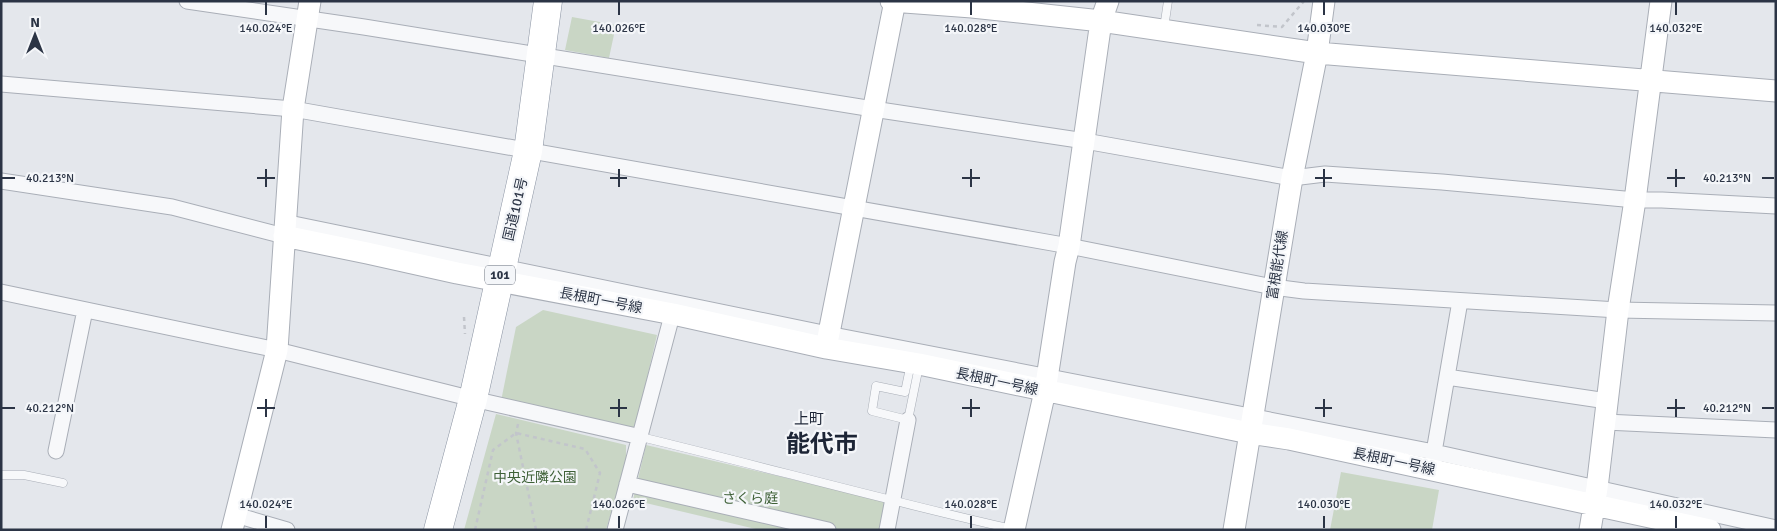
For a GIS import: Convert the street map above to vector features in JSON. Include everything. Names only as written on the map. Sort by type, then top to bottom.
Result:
[{"type":"highway","name":"国道101号","points":[[438,530],[472,399],[528,151],[548,1]]},
{"type":"street","points":[[187,1],[309,11],[540,55],[1085,141],[1292,178],[1324,174],[1344,175],[1635,200],[1776,206]]},
{"type":"street","points":[[1046,383],[827,341],[855,208],[894,1],[972,7],[1104,11],[1163,30],[1317,53],[1776,91]]},
{"type":"street","name":"富根能代線","points":[[1234,530],[1273,287],[1317,53],[1324,1]]},
{"type":"street","points":[[1590,530],[1596,496],[1618,310],[1635,200],[1661,1]]},
{"type":"street","points":[[287,530],[234,522],[277,350],[293,109],[309,11]]},
{"type":"street","points":[[1014,530],[1046,383],[1069,246],[1104,11]]},
{"type":"street","points":[[1,84],[293,109],[1069,246],[1273,287],[1460,301],[1618,310],[1776,313]]},
{"type":"street","points":[[1,181],[172,207],[284,229]]},
{"type":"street","name":"長根町一号線","points":[[284,229],[674,308],[827,341],[915,364],[1046,383],[1251,425],[1289,439],[1434,461],[1596,496],[1710,530]]},
{"type":"street","points":[[1,292],[277,350],[472,399],[641,436]]},
{"type":"street","points":[[1434,461],[1460,301]]},
{"type":"street","points":[[615,530],[674,308]]},
{"type":"street","points":[[56,452],[84,310]]},
{"type":"street","points":[[1447,377],[1606,412],[1776,430]]},
{"type":"street","points":[[887,530],[908,420]]},
{"type":"street","points":[[627,484],[828,530]]},
{"type":"street","points":[[1596,496],[1755,527],[1776,528]]},
{"type":"lane","points":[[1163,30],[1168,1]]},
{"type":"lane","points":[[915,364],[908,420],[872,411],[876,386],[905,392],[915,364]]},
{"type":"lane","points":[[641,436],[1014,530]]},
{"type":"lane","points":[[1,474],[24,475],[63,484]]},
{"type":"path","points":[[474,530],[493,450],[516,433],[585,449],[600,473],[586,530]]},
{"type":"path","points":[[516,433],[536,530]]},
{"type":"green space","points":[[572,17],[616,25],[609,58],[565,50]]},
{"type":"green space","points":[[543,310],[657,335],[636,426],[630,430],[501,401],[516,327]]},
{"type":"green space","name":"中央近隣公園","points":[[496,414],[626,445],[626,462],[606,530],[464,530]]},
{"type":"green space","name":"さくら庭","points":[[646,445],[888,502],[881,530],[760,530],[633,500]]},
{"type":"green space","points":[[1341,472],[1439,490],[1432,530],[1330,530]]},
{"type":"district","name":"上町","points":[[809,419]]},
{"type":"district","name":"能代市","points":[[822,444]]}]
